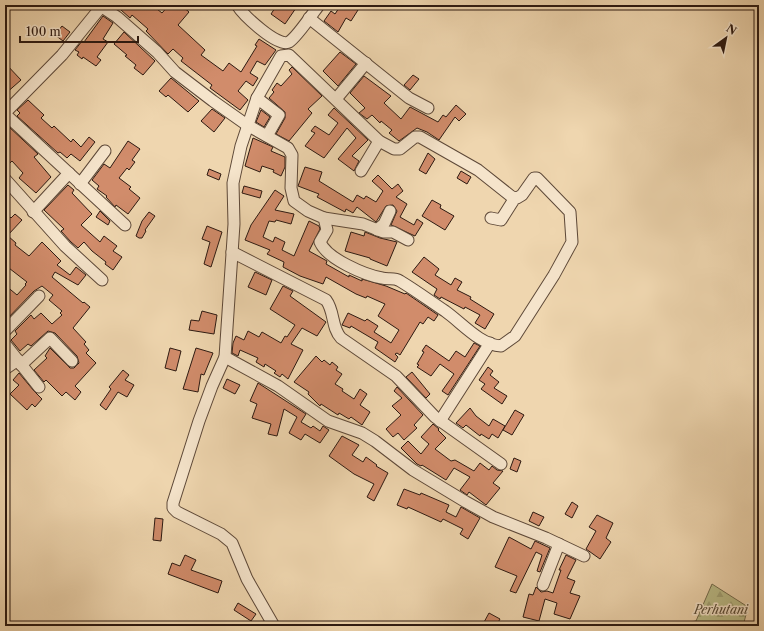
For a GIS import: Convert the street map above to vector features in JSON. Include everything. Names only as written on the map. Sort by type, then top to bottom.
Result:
[{"type":"street","points":[[237,5],[259,28],[283,43],[288,43],[294,39],[319,5]]},
{"type":"street","points":[[125,225],[5,113],[72,44],[100,6],[117,17],[175,72],[247,125],[288,148],[291,152],[291,188],[294,200],[308,211],[324,218],[363,224],[382,232],[392,232],[408,240]]},
{"type":"street","points":[[309,18],[409,98],[428,108]]},
{"type":"street","points":[[274,626],[247,579],[232,543],[221,534],[176,512],[173,508],[173,499],[199,420],[225,356],[232,252],[233,183],[247,125],[256,98],[281,56],[286,54],[297,62],[336,98],[355,120],[379,141],[394,149],[400,149],[415,137],[420,137],[478,170],[512,197],[517,198],[522,195],[534,178],[537,178],[570,212],[572,242],[554,275],[515,336],[501,346],[494,346],[468,330],[446,312],[399,280],[383,279],[361,272],[329,253],[322,247],[320,242],[327,230],[324,218]]},
{"type":"street","points":[[336,98],[366,63]]},
{"type":"street","points":[[256,98],[279,116],[267,136]]},
{"type":"street","points":[[362,171],[379,141]]},
{"type":"street","points":[[80,184],[105,150]]},
{"type":"street","points":[[33,212],[69,173]]},
{"type":"street","points":[[5,179],[65,246],[102,280]]},
{"type":"street","points":[[491,218],[501,220],[513,201],[512,197]]},
{"type":"street","points":[[377,230],[384,224],[390,211]]},
{"type":"street","points":[[232,252],[326,300],[333,314],[335,331],[341,338],[396,376],[440,421],[501,464]]},
{"type":"street","points":[[5,331],[39,296]]},
{"type":"street","points":[[5,369],[20,362],[50,338],[72,361]]},
{"type":"street","points":[[440,421],[490,343]]},
{"type":"street","points":[[5,344],[39,387]]},
{"type":"street","points":[[225,356],[273,383],[328,420],[369,437],[389,450],[413,470],[466,502],[494,517],[584,556]]},
{"type":"street","points":[[543,585],[559,544]]},
{"type":"green space","name":"Perhutani","points":[[712,584],[748,607],[743,626],[667,626],[696,621]]},
{"type":"building","points":[[126,5],[152,5],[162,13],[169,5],[181,5],[189,12],[178,25],[205,50],[201,55],[223,71],[229,63],[241,72],[257,46],[255,45],[259,39],[276,50],[265,65],[257,61],[250,73],[258,78],[253,86],[246,81],[238,91],[248,100],[240,110],[210,88],[212,85],[181,61],[183,58],[173,49],[168,54],[146,31],[148,29],[132,15],[130,18],[121,10]]},
{"type":"building","points":[[277,5],[292,5],[296,8],[285,24],[271,14]]},
{"type":"building","points":[[341,5],[350,5],[358,10],[351,21],[346,18],[338,32],[324,21],[331,11],[335,14]]},
{"type":"building","points":[[103,16],[113,23],[103,39],[108,42],[97,57],[101,60],[96,66],[83,57],[82,59],[77,55],[79,52],[75,50],[82,41],[84,42]]},
{"type":"building","points":[[62,26],[70,32],[63,41],[55,35]]},
{"type":"building","points":[[124,32],[155,61],[143,75],[134,68],[136,65],[125,56],[127,55],[114,44]]},
{"type":"building","points":[[340,52],[356,64],[338,86],[323,71]]},
{"type":"building","points":[[5,63],[21,80],[5,94]]},
{"type":"building","points":[[292,67],[322,96],[308,109],[312,113],[289,141],[276,134],[285,118],[285,112],[269,98],[274,92],[272,90],[277,83],[281,86],[292,74],[289,70]]},
{"type":"building","points":[[413,75],[419,79],[410,90],[404,85]]},
{"type":"building","points":[[364,76],[391,96],[384,103],[401,119],[410,107],[438,122],[443,115],[446,117],[456,105],[466,114],[459,121],[455,117],[439,140],[427,132],[417,128],[399,141],[389,133],[392,130],[381,121],[380,123],[372,115],[367,119],[359,113],[365,108],[350,93]]},
{"type":"building","points":[[171,78],[199,101],[188,112],[168,95],[166,97],[159,91]]},
{"type":"building","points":[[28,100],[44,115],[41,118],[52,128],[54,126],[71,142],[73,139],[81,147],[89,137],[95,142],[80,161],[71,154],[67,158],[60,152],[58,153],[17,116],[20,113],[17,110]]},
{"type":"building","points":[[334,108],[368,140],[352,156],[359,161],[354,171],[338,159],[356,138],[347,128],[324,158],[305,146],[315,133],[311,131],[315,126],[329,135],[338,123],[328,115]]},
{"type":"building","points":[[212,109],[225,118],[214,132],[201,121]]},
{"type":"building","points":[[261,110],[270,117],[264,127],[256,122]]},
{"type":"building","points":[[7,125],[38,154],[34,157],[51,177],[36,193],[19,178],[23,173],[12,161],[5,168],[5,127]]},
{"type":"building","points":[[253,138],[273,147],[271,151],[285,157],[285,167],[281,176],[273,172],[274,170],[262,166],[260,172],[245,166]]},
{"type":"building","points":[[128,141],[140,149],[132,160],[135,162],[129,170],[127,168],[119,178],[131,187],[129,189],[140,198],[128,214],[116,205],[115,207],[106,197],[107,196],[97,189],[99,186],[92,180],[104,164],[110,168]]},
{"type":"building","points":[[428,153],[435,159],[426,174],[419,170]]},
{"type":"building","points":[[305,167],[322,172],[319,181],[353,202],[357,195],[364,199],[366,196],[376,202],[383,191],[372,181],[378,175],[392,189],[398,184],[403,191],[396,197],[407,204],[400,217],[414,225],[417,219],[423,223],[415,236],[391,225],[397,211],[393,205],[386,206],[376,222],[357,207],[353,213],[346,209],[345,212],[317,197],[319,194],[298,186]]},
{"type":"building","points":[[209,169],[221,174],[219,180],[207,175]]},
{"type":"building","points":[[461,171],[471,177],[467,184],[457,178]]},
{"type":"building","points":[[68,185],[74,190],[72,193],[92,214],[81,225],[100,242],[104,236],[117,246],[113,251],[122,257],[113,270],[105,264],[106,262],[92,251],[84,242],[78,248],[71,242],[61,231],[64,229],[44,210]]},
{"type":"building","points":[[244,186],[262,191],[260,198],[242,193]]},
{"type":"building","points":[[275,190],[284,196],[275,210],[294,214],[291,224],[276,220],[275,222],[269,221],[263,237],[273,242],[275,237],[285,242],[282,250],[294,256],[309,221],[319,226],[320,229],[309,251],[327,261],[326,264],[349,277],[349,275],[362,281],[362,279],[386,286],[405,294],[406,293],[438,315],[434,321],[428,317],[423,324],[420,322],[400,355],[397,353],[395,354],[398,357],[395,362],[375,348],[378,342],[351,326],[350,328],[342,325],[348,313],[365,321],[367,319],[378,326],[374,332],[391,343],[399,330],[378,316],[385,304],[367,296],[366,298],[356,294],[326,277],[323,284],[300,276],[283,267],[284,262],[267,254],[270,250],[245,240],[251,225]]},
{"type":"building","points":[[432,200],[441,205],[440,208],[454,216],[445,230],[422,216]]},
{"type":"building","points":[[100,211],[110,221],[108,225],[96,217]]},
{"type":"building","points":[[5,212],[11,218],[15,214],[22,220],[8,235],[5,233]]},
{"type":"building","points":[[149,212],[155,216],[145,230],[146,231],[142,238],[139,238],[136,236],[142,221]]},
{"type":"building","points":[[207,226],[222,232],[211,267],[204,264],[210,242],[202,239]]},
{"type":"building","points":[[351,232],[364,236],[365,232],[380,238],[397,242],[387,266],[370,258],[345,251]]},
{"type":"building","points":[[8,236],[16,243],[15,245],[29,256],[42,242],[61,261],[57,265],[70,275],[76,267],[86,275],[78,285],[55,272],[52,277],[90,307],[73,328],[86,342],[84,344],[89,350],[86,353],[96,363],[75,386],[81,392],[75,400],[66,392],[62,396],[46,380],[44,382],[34,370],[47,358],[45,356],[50,348],[70,368],[74,368],[79,363],[77,356],[55,333],[48,331],[31,346],[28,344],[20,351],[11,340],[17,334],[15,331],[31,315],[34,319],[41,313],[52,324],[62,315],[60,313],[62,311],[49,300],[53,295],[42,286],[34,291],[5,321],[5,285],[17,295],[27,282],[5,265],[5,241]]},
{"type":"building","points":[[424,257],[439,269],[435,275],[451,285],[455,278],[462,282],[457,290],[471,297],[470,299],[494,314],[485,329],[475,323],[480,315],[465,307],[464,309],[441,297],[440,299],[434,295],[437,289],[412,272]]},
{"type":"building","points":[[255,272],[272,280],[266,295],[248,287]]},
{"type":"building","points":[[283,286],[293,291],[290,296],[326,322],[317,336],[302,328],[291,344],[303,350],[288,379],[282,374],[280,377],[274,373],[276,371],[265,364],[264,367],[256,362],[258,358],[240,350],[238,356],[232,353],[233,343],[236,336],[244,340],[248,331],[259,337],[262,332],[281,343],[285,336],[287,337],[295,325],[270,309]]},
{"type":"building","points":[[202,311],[217,315],[214,334],[189,330],[191,320],[199,321]]},
{"type":"building","points":[[474,343],[480,346],[448,395],[442,391],[454,374],[440,364],[431,376],[417,367],[419,365],[417,364],[424,352],[422,351],[426,345],[449,361],[456,351],[465,357]]},
{"type":"building","points":[[170,348],[181,351],[176,371],[165,368]]},
{"type":"building","points":[[196,348],[213,353],[204,375],[201,374],[198,392],[183,389]]},
{"type":"building","points":[[316,356],[322,362],[324,360],[330,365],[332,362],[338,367],[336,370],[342,374],[335,384],[343,389],[342,391],[354,399],[360,389],[367,394],[360,405],[370,412],[362,425],[351,417],[349,419],[339,413],[338,415],[321,404],[320,406],[308,394],[309,392],[294,382]]},
{"type":"building","points":[[488,367],[493,371],[490,375],[499,382],[494,388],[507,396],[502,404],[481,389],[485,384],[479,380]]},
{"type":"building","points":[[123,370],[129,375],[125,380],[134,385],[127,397],[118,392],[106,410],[100,405],[111,389],[109,387]]},
{"type":"building","points":[[412,372],[430,394],[426,398],[406,377]]},
{"type":"building","points":[[19,373],[42,399],[35,407],[32,404],[27,410],[10,394],[19,385],[13,380]]},
{"type":"building","points":[[227,379],[240,385],[235,394],[223,388]]},
{"type":"building","points":[[258,383],[306,414],[301,422],[311,428],[313,426],[320,431],[323,426],[329,430],[320,443],[305,434],[301,440],[289,433],[297,417],[284,409],[277,436],[268,434],[271,424],[252,418],[257,404],[250,401]]},
{"type":"building","points":[[397,387],[423,415],[414,425],[417,428],[404,440],[398,433],[393,437],[386,429],[401,415],[392,406],[402,398],[394,391]]},
{"type":"building","points":[[470,408],[476,416],[489,426],[493,419],[505,426],[498,438],[492,434],[489,439],[481,434],[480,436],[466,425],[463,428],[456,423]]},
{"type":"building","points":[[515,410],[524,415],[512,435],[503,430]]},
{"type":"building","points":[[433,424],[446,438],[435,449],[451,461],[455,460],[474,471],[480,463],[489,470],[492,466],[497,470],[503,471],[493,483],[500,488],[486,505],[469,492],[467,495],[460,490],[470,477],[454,468],[446,480],[422,465],[417,464],[401,448],[408,441],[421,454],[429,444],[421,437]]},
{"type":"building","points":[[342,436],[359,445],[352,455],[363,462],[366,457],[377,465],[376,466],[388,473],[374,501],[367,497],[374,484],[354,474],[329,456]]},
{"type":"building","points":[[514,458],[521,461],[517,472],[510,469]]},
{"type":"building","points":[[404,489],[420,495],[421,493],[449,505],[446,512],[456,517],[461,507],[480,518],[468,539],[460,534],[463,529],[443,519],[441,522],[408,507],[407,509],[397,505]]},
{"type":"building","points":[[572,502],[578,506],[572,518],[565,514]]},
{"type":"building","points":[[533,512],[544,517],[539,526],[529,521]]},
{"type":"building","points":[[597,515],[613,523],[606,538],[611,542],[600,559],[586,549],[596,531],[589,527]]},
{"type":"building","points":[[155,518],[163,519],[161,541],[153,540]]},
{"type":"building","points":[[509,537],[531,549],[535,541],[550,548],[540,572],[537,571],[542,555],[536,552],[516,593],[510,591],[517,576],[495,567]]},
{"type":"building","points":[[185,555],[196,560],[191,570],[222,581],[218,593],[168,574],[172,563],[180,566]]},
{"type":"building","points":[[566,555],[576,560],[567,578],[575,581],[570,593],[580,596],[570,619],[554,614],[557,603],[545,599],[539,621],[523,617],[529,594],[533,595],[536,587],[541,592],[547,591],[553,593],[561,570],[559,570]]},
{"type":"building","points":[[238,603],[256,614],[251,621],[234,610]]},
{"type":"building","points":[[489,613],[500,619],[496,626],[487,626],[483,624]]}]
